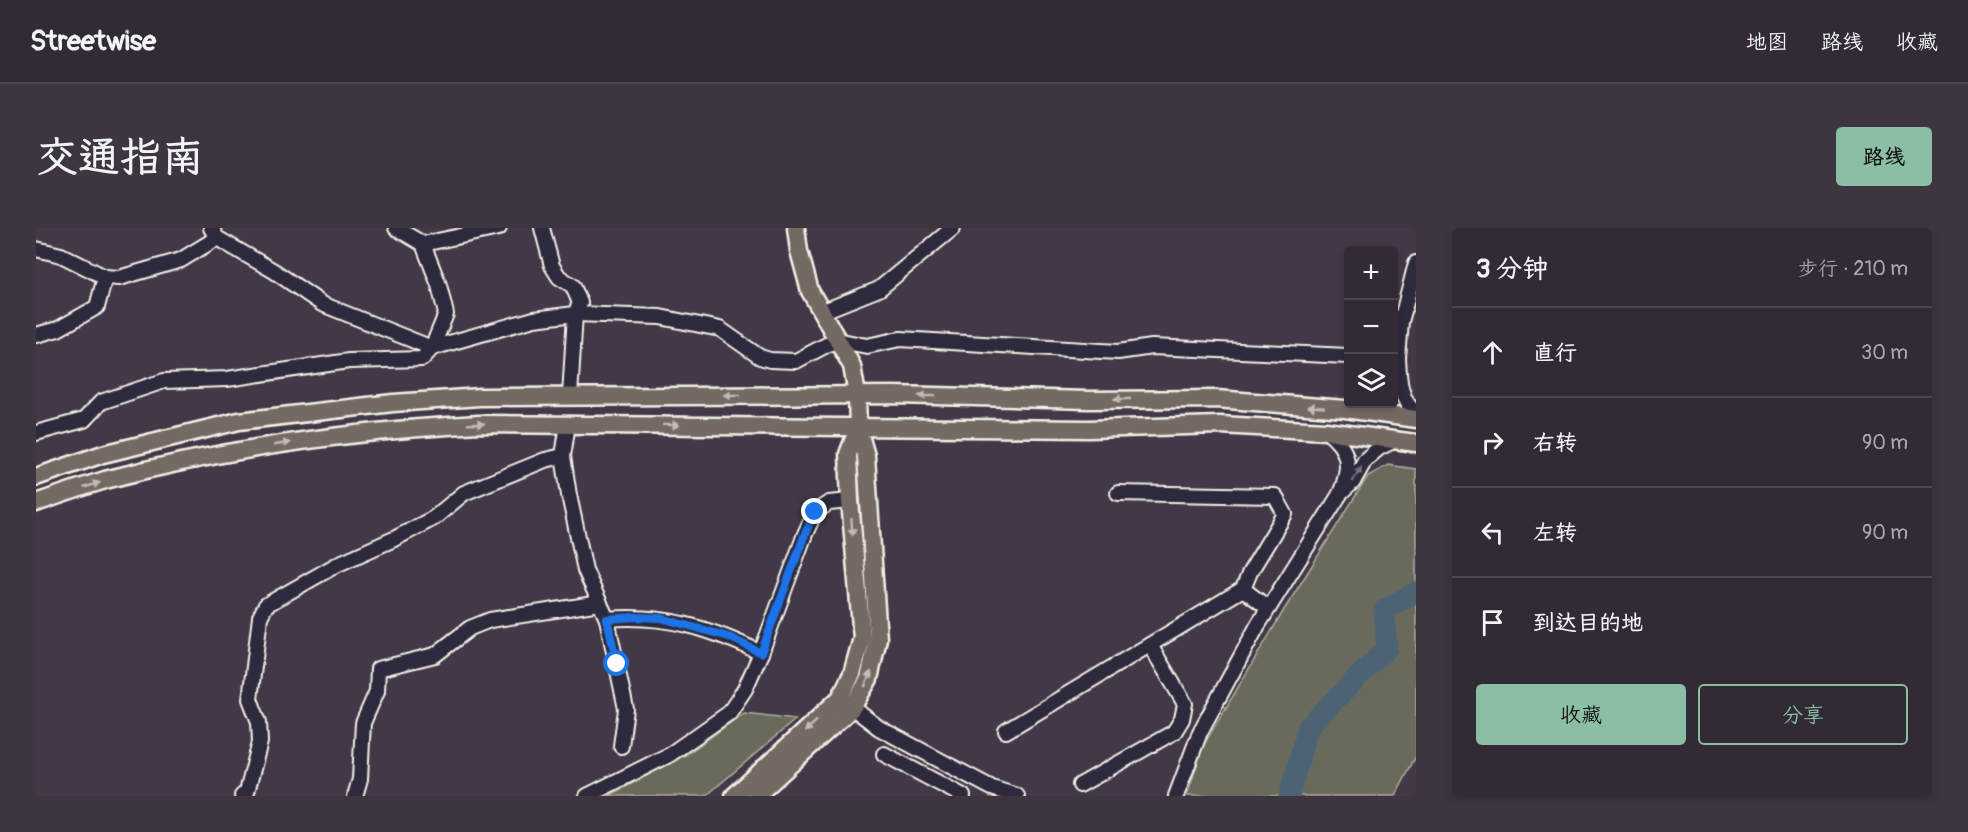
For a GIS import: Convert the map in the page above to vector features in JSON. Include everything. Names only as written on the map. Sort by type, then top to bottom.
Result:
[{"type":"main road","points":[[756,796],[869,679],[878,639],[866,456],[858,428],[857,395],[852,366],[810,291],[799,251],[796,228]]},
{"type":"main road","points":[[36,477],[103,454],[239,421],[393,403],[480,398],[857,395],[1089,400],[1216,399],[1345,409],[1416,418]]},
{"type":"main road","points":[[36,503],[105,480],[243,450],[396,429],[478,424],[1089,429],[1220,425],[1326,431],[1416,442]]},
{"type":"main road","points":[[734,796],[846,703],[862,638],[849,501],[848,454],[858,428]]},
{"type":"street","points":[[36,433],[84,420],[101,402],[164,381],[227,379],[349,361],[422,358],[432,348],[446,314],[439,285],[423,244],[396,228]]},
{"type":"street","points":[[423,244],[498,228]]},
{"type":"street","points":[[542,228],[552,266],[559,277],[573,286],[580,303],[575,314],[570,396]]},
{"type":"street","points":[[821,312],[879,289],[953,228]]},
{"type":"street","points":[[36,249],[61,255],[105,277],[119,278],[181,260],[214,233],[322,304],[432,348],[534,320],[575,314],[660,316],[720,329],[760,357],[770,360],[796,361],[836,340],[867,346],[900,339],[1118,352],[1152,347],[1344,356]]},
{"type":"street","points":[[1397,354],[1401,322],[1416,262]]},
{"type":"street","points":[[36,335],[58,329],[97,307],[105,277]]},
{"type":"street","points":[[1398,372],[1402,394],[1412,410],[1416,412]]},
{"type":"street","points":[[1345,409],[1349,408]]},
{"type":"street","points":[[567,424],[564,456],[568,495],[585,570],[607,619],[626,709],[621,746]]},
{"type":"street","points":[[1176,796],[1200,732],[1268,608],[1340,494],[1348,474],[1347,459],[1338,440],[1326,431]]},
{"type":"street","points":[[1340,494],[1353,482],[1365,460],[1379,448],[1395,440]]},
{"type":"street","points":[[242,796],[247,792],[260,742],[259,722],[250,699],[260,616],[266,605],[338,564],[435,518],[464,492],[545,460],[564,456]]},
{"type":"street","points":[[1006,731],[1243,589],[1250,572],[1285,514],[1275,496],[1118,493]]},
{"type":"street","points":[[587,796],[669,755],[729,713],[745,689],[761,653],[815,512],[829,503],[849,501]]},
{"type":"street","points":[[1243,589],[1268,608]]},
{"type":"street","points":[[356,796],[360,779],[363,723],[377,691],[378,669],[435,655],[470,628],[490,620],[600,603]]},
{"type":"street","points":[[607,619],[661,618],[729,637],[761,653]]},
{"type":"street","points":[[1080,785],[1174,732],[1182,719],[1185,704],[1150,645]]},
{"type":"street","points":[[846,703],[879,728],[992,788],[1017,796]]},
{"type":"street","points":[[884,754],[963,796]]},
{"type":"green space","points":[[1388,465],[1416,469],[1416,756],[1395,796],[1187,796],[1203,746],[1284,610],[1368,476]]},
{"type":"green space","points":[[744,713],[796,719],[706,796],[609,796],[687,754]]},
{"type":"waterway","points":[[1289,796],[1308,727],[1387,648],[1384,610],[1416,592]]},
{"type":"route","points":[[617,664],[607,619],[661,618],[729,637],[761,653],[815,512]]}]
